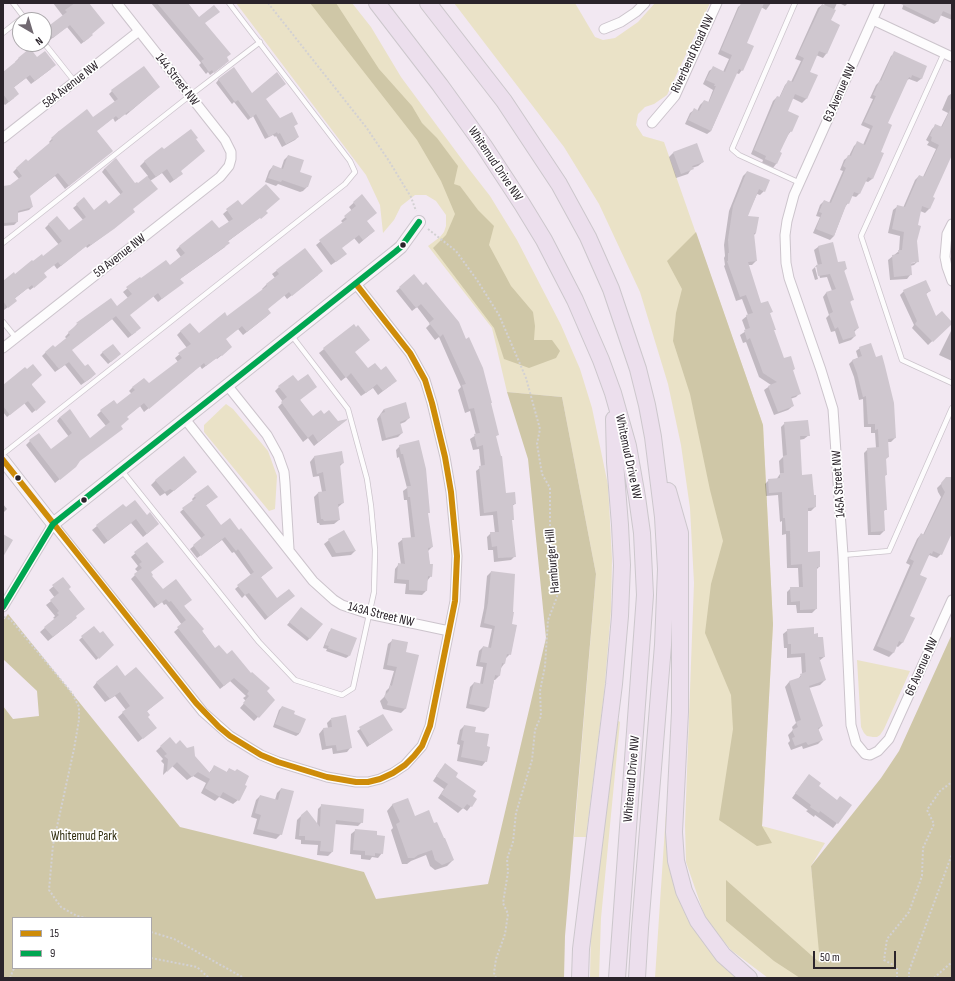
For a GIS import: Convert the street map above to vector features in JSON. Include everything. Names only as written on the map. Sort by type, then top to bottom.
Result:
[{"type":"highway","name":"Whitemud Drive NW","points":[[377,3],[484,146],[544,240],[588,328],[613,393],[628,446],[642,533],[645,595],[635,743],[619,928],[617,978]]},
{"type":"highway","name":"Whitemud Drive NW","points":[[428,3],[504,101],[559,184],[588,237],[611,290],[636,362],[653,437],[664,517],[666,569],[663,645],[637,978]]},
{"type":"highway","points":[[580,978],[582,941],[614,684],[620,616],[621,557],[615,462],[613,393]]},
{"type":"highway","points":[[653,437],[680,533],[680,712],[674,832],[676,861],[684,891],[698,921],[724,955],[749,978]]},
{"type":"street","name":"144 Street NW","points":[[117,3],[190,95],[228,146],[231,152],[231,159]]},
{"type":"street","points":[[604,29],[621,22],[636,12],[645,3]]},
{"type":"street","name":"Riverbend Road NW","points":[[652,123],[675,96],[717,3]]},
{"type":"street","name":"63 Avenue NW","points":[[800,183],[880,3]]},
{"type":"street","points":[[873,20],[948,55]]},
{"type":"street","name":"58A Avenue NW","points":[[3,138],[139,31]]},
{"type":"street","name":"59 Avenue NW","points":[[3,348],[220,177],[229,166],[231,159]]},
{"type":"street","name":"145A Street NW","points":[[800,183],[792,202],[787,221],[785,235],[786,264],[793,292],[821,370],[833,409],[844,555],[851,726],[856,743],[863,752],[870,755],[882,747],[891,734]]},
{"type":"street","points":[[3,607],[53,524],[401,247],[419,222]]},
{"type":"street","points":[[952,224],[945,246],[945,257],[952,281]]},
{"type":"street","points":[[3,460],[210,720],[230,736],[261,755],[278,762],[327,777],[356,782],[368,782],[380,779],[393,773],[405,765],[422,746],[430,726],[450,631],[457,584],[457,556],[449,480],[432,403],[425,380],[416,362],[356,284]]},
{"type":"street","points":[[227,386],[267,435],[280,459],[285,483],[288,549]]},
{"type":"street","name":"143A Street NW","points":[[185,419],[313,581],[328,595],[342,605],[369,614],[450,631]]},
{"type":"street","name":"66 Avenue NW","points":[[891,734],[952,600]]},
{"type":"lane","points":[[12,3],[20,12]]},
{"type":"lane","points":[[3,454],[344,184],[355,172],[350,161],[229,3]]},
{"type":"lane","points":[[795,3],[732,149],[739,154],[800,183]]},
{"type":"lane","points":[[3,33],[12,27]]},
{"type":"lane","points":[[3,243],[190,95],[260,42]]},
{"type":"lane","points":[[51,52],[75,82]]},
{"type":"lane","points":[[948,55],[861,236],[902,360],[952,383]]},
{"type":"lane","points":[[3,322],[16,338]]},
{"type":"lane","points":[[121,470],[259,642],[294,680],[342,695],[353,688],[374,592],[375,570],[371,506],[367,479],[350,414],[345,404],[292,335]]},
{"type":"lane","points":[[844,555],[889,551],[952,408]]},
{"type":"path","points":[[268,3],[366,127],[390,161],[412,197],[419,222]]},
{"type":"path","name":"Hamburger Hill","points":[[419,222],[456,251],[477,280],[499,315],[526,378],[540,429],[537,444],[542,474],[550,488],[550,536],[558,580],[557,597],[548,620],[545,666],[540,691],[541,716],[535,730],[532,760],[516,813],[513,842],[507,859],[508,872],[503,903],[508,914],[505,934],[496,959],[494,973],[496,978]]},
{"type":"path","points":[[3,617],[10,619],[72,693],[80,707],[74,749],[53,845],[49,890],[62,907],[82,917]]},
{"type":"path","points":[[897,978],[897,967],[884,960],[887,939],[909,912],[922,876],[923,848],[934,824],[927,810],[940,791],[952,782]]},
{"type":"path","points":[[909,978],[909,971],[952,854]]},
{"type":"path","points":[[152,932],[174,939],[244,978]]},
{"type":"path","points":[[152,958],[197,967],[209,978]]},
{"type":"path","points":[[934,978],[952,962]]},
{"type":"shaded area","points":[[236,3],[352,3],[371,27],[401,77],[490,196],[517,240],[561,325],[580,369],[592,408],[608,485],[612,559],[611,611],[604,694],[586,837],[574,837],[596,574],[562,397],[507,392],[492,328],[428,246],[444,232],[446,226],[446,215],[436,201],[426,195],[415,195],[401,206],[394,220],[383,233],[380,205],[366,175]]},
{"type":"shaded area","points":[[454,3],[575,3],[595,37],[603,40],[615,38],[638,22],[655,3],[710,3],[667,95],[654,104],[645,107],[638,114],[636,125],[643,136],[664,142],[763,425],[773,624],[762,826],[825,843],[811,866],[821,963],[814,978],[768,978],[731,950],[706,920],[686,862],[685,825],[694,583],[690,508],[681,445],[668,384],[640,292],[599,204],[564,147]]},
{"type":"shaded area","points":[[226,404],[233,409],[268,451],[277,476],[275,509],[269,511],[204,432],[204,425]]},
{"type":"shaded area","points":[[857,660],[910,671],[884,729],[877,737],[867,736],[861,727]]},
{"type":"shaded area","points":[[617,720],[620,722],[601,918],[599,978],[590,978],[591,931]]},
{"type":"shaded area","points":[[666,812],[669,812],[673,872],[739,978],[655,978]]},
{"type":"green space","points":[[310,3],[336,3],[379,69],[412,106],[422,123],[437,138],[458,166],[454,184],[460,186],[478,210],[494,226],[489,245],[511,286],[533,312],[535,326],[534,340],[552,340],[560,351],[556,358],[529,368],[504,359],[494,328],[433,248],[446,235],[455,214],[441,181],[417,140]]},
{"type":"green space","points":[[696,232],[763,425],[773,624],[762,826],[772,843],[757,846],[719,820],[733,729],[731,695],[705,633],[711,584],[723,541],[710,490],[690,394],[673,341],[676,313],[682,289],[667,261]]},
{"type":"green space","name":"Whitemud Park","points":[[507,392],[562,397],[596,574],[565,936],[564,978],[3,978],[3,706],[13,719],[39,716],[37,691],[3,659],[3,621],[8,614],[180,827],[364,872],[376,899],[488,884],[546,638],[528,459]]},
{"type":"green space","points":[[952,634],[952,978],[800,978],[774,961],[726,921],[726,880],[820,963],[811,866],[881,778],[899,751]]},
{"type":"building","points":[[75,3],[89,3],[105,23],[84,42],[70,25],[53,38],[52,23],[67,12],[65,10]]},
{"type":"building","points":[[157,3],[188,3],[199,17],[214,5],[220,12],[205,23],[231,54],[227,57],[229,61],[214,73],[212,70],[209,72],[201,61],[204,59]]},
{"type":"building","points":[[741,3],[764,3],[747,43],[754,46],[743,71],[739,69],[711,131],[688,120],[694,108],[699,111],[704,100],[709,102],[716,86],[714,86],[715,84],[706,80],[713,66],[725,72],[732,55],[721,50]]},
{"type":"building","points":[[899,3],[952,3],[952,15],[943,11],[938,22]]},
{"type":"building","points":[[822,4],[836,10],[831,20],[840,25],[827,54],[819,51],[810,72],[818,75],[807,99],[795,94],[788,111],[799,116],[792,132],[790,131],[780,152],[782,153],[777,164],[765,159],[766,156],[754,150],[777,96],[780,97],[788,80],[793,82],[804,58],[798,55]]},
{"type":"building","points":[[894,51],[927,66],[922,79],[912,75],[911,78],[909,77],[888,123],[892,125],[881,152],[884,153],[873,179],[868,177],[860,194],[854,192],[849,204],[847,203],[834,236],[816,229],[822,213],[819,212],[824,200],[831,203],[846,168],[843,166],[848,155],[851,156],[857,141],[865,145],[873,126],[864,122],[876,96],[873,95]]},
{"type":"building","points":[[25,52],[33,52],[37,57],[46,52],[56,65],[35,81],[30,75],[14,87],[19,94],[9,102],[3,94],[3,72],[19,59],[18,58]]},
{"type":"building","points":[[144,66],[160,87],[119,119],[116,116],[97,131],[113,151],[69,186],[58,173],[30,196],[33,207],[18,211],[18,222],[3,223],[3,186],[10,185],[22,176],[16,168],[26,159],[28,161],[53,140],[51,138],[87,109],[93,117],[118,99],[111,90]]},
{"type":"building","points":[[234,67],[252,93],[277,72],[286,84],[266,99],[280,118],[292,112],[298,124],[294,126],[299,137],[286,144],[280,133],[278,134],[277,132],[269,137],[256,114],[251,118],[238,100],[235,102],[218,79]]},
{"type":"building","points":[[952,106],[952,155],[933,197],[935,198],[930,209],[922,206],[918,225],[921,226],[917,241],[919,262],[911,263],[912,275],[894,277],[892,255],[899,254],[898,250],[902,250],[904,232],[892,229],[897,205],[905,207],[919,175],[924,177],[939,145],[931,141],[932,137],[930,136],[935,124],[942,127]]},
{"type":"building","points":[[191,129],[205,151],[181,171],[183,174],[174,180],[167,169],[156,177],[144,161],[162,147],[164,149]]},
{"type":"building","points":[[697,143],[704,162],[692,166],[694,169],[681,174],[673,152]]},
{"type":"building","points":[[288,155],[304,160],[300,172],[312,176],[308,187],[305,188],[282,180],[281,182],[268,178],[273,165],[283,169]]},
{"type":"building","points":[[116,158],[135,183],[138,183],[147,176],[158,189],[133,209],[135,212],[114,229],[91,245],[89,244],[61,266],[58,262],[44,273],[47,277],[34,288],[32,285],[15,298],[17,301],[8,308],[3,301],[3,281],[14,272],[15,274],[32,260],[33,261],[42,254],[43,256],[62,241],[48,224],[57,216],[69,230],[86,217],[76,204],[84,197],[94,210],[106,200],[109,204],[123,192],[105,168]]},
{"type":"building","points":[[747,171],[770,180],[765,192],[759,189],[748,216],[759,217],[756,233],[754,233],[757,261],[748,262],[761,303],[768,301],[773,312],[770,313],[776,330],[774,330],[784,358],[791,356],[795,369],[793,370],[801,394],[791,397],[794,406],[778,412],[768,386],[777,382],[763,373],[750,338],[747,340],[744,330],[750,328],[746,315],[753,313],[746,295],[740,297],[727,261],[729,253],[728,240],[733,206]]},
{"type":"building","points":[[266,184],[280,199],[266,211],[268,213],[228,241],[230,243],[180,279],[184,283],[162,299],[158,293],[130,315],[141,328],[132,335],[116,316],[72,350],[85,366],[88,364],[96,374],[85,382],[69,362],[59,369],[45,352],[53,345],[55,347],[70,335],[68,332],[78,324],[76,323],[111,298],[117,306],[132,294],[126,287],[166,260],[170,265],[185,253],[179,246],[212,220],[219,228],[233,219],[226,209],[238,200],[242,205]]},
{"type":"building","points":[[362,194],[377,213],[367,221],[375,231],[363,240],[359,235],[342,248],[347,254],[336,262],[319,240],[347,219],[344,216],[356,206],[353,202]]},
{"type":"building","points":[[833,242],[838,262],[845,261],[847,269],[844,270],[854,300],[850,301],[859,328],[854,330],[856,336],[843,340],[838,327],[835,329],[829,314],[833,312],[826,292],[836,289],[830,274],[818,276],[816,265],[822,264],[818,246]]},
{"type":"building","points":[[305,248],[323,271],[292,296],[289,292],[268,309],[271,313],[247,332],[242,326],[226,339],[232,347],[222,356],[221,355],[206,366],[204,363],[149,409],[144,403],[127,417],[129,419],[121,426],[123,429],[80,461],[76,467],[60,480],[29,440],[39,433],[51,449],[72,433],[60,417],[70,409],[90,438],[110,422],[100,410],[114,400],[117,404],[135,390],[132,387],[144,378],[149,383],[182,358],[178,353],[191,344],[180,331],[190,323],[199,333],[225,312],[227,316],[267,286],[266,284],[279,274],[276,270]]},
{"type":"building","points":[[414,274],[423,285],[426,282],[459,322],[466,339],[469,337],[483,368],[499,435],[496,436],[502,456],[506,493],[515,492],[516,504],[513,504],[514,520],[512,520],[516,557],[498,558],[497,546],[492,547],[490,532],[499,532],[497,511],[484,513],[479,466],[485,465],[483,445],[477,447],[474,434],[480,433],[474,408],[469,409],[462,385],[466,384],[443,334],[440,337],[429,323],[434,319],[421,304],[416,308],[399,287]]},
{"type":"building","points":[[926,280],[931,291],[926,293],[936,316],[942,311],[952,322],[952,324],[933,342],[915,324],[917,321],[903,290]]},
{"type":"building","points":[[354,324],[356,327],[358,325],[370,340],[355,352],[368,368],[375,363],[381,370],[386,366],[397,381],[383,391],[377,384],[366,393],[351,373],[346,378],[323,348]]},
{"type":"building","points":[[871,343],[876,357],[882,355],[885,366],[894,403],[896,438],[888,439],[889,457],[886,458],[887,475],[885,475],[887,510],[884,510],[885,531],[871,532],[867,448],[879,447],[878,429],[875,430],[875,424],[868,424],[866,396],[863,397],[852,360],[862,356],[859,347]]},
{"type":"building","points":[[113,344],[121,354],[111,362],[102,352]]},
{"type":"building","points":[[33,364],[42,375],[32,385],[46,402],[36,411],[28,401],[10,415],[3,406],[3,385],[25,367],[27,369]]},
{"type":"building","points":[[308,374],[317,387],[300,400],[313,416],[321,410],[324,414],[329,410],[338,421],[347,419],[318,442],[313,434],[308,438],[281,402],[287,397],[278,386],[293,375],[298,381]]},
{"type":"building","points":[[406,402],[410,418],[400,422],[403,433],[386,438],[380,414],[385,412],[384,409]]},
{"type":"building","points":[[808,420],[810,436],[800,436],[802,475],[812,474],[814,495],[816,495],[816,507],[808,508],[808,552],[820,551],[820,567],[817,567],[817,609],[800,610],[800,601],[791,602],[790,587],[803,587],[802,564],[791,565],[790,531],[786,531],[785,518],[783,518],[782,492],[769,493],[768,479],[780,478],[780,473],[784,473],[783,456],[787,455],[784,422]]},
{"type":"building","points":[[419,440],[426,469],[430,513],[428,513],[433,547],[428,548],[430,564],[433,564],[432,577],[428,576],[427,591],[409,590],[409,580],[397,579],[398,563],[405,564],[402,538],[415,537],[410,497],[408,497],[407,486],[411,486],[403,454],[401,454],[399,445]]},
{"type":"building","points":[[342,451],[344,463],[340,464],[344,503],[338,504],[340,520],[324,521],[321,519],[318,492],[326,491],[323,472],[317,474],[314,456]]},
{"type":"building","points":[[184,456],[197,472],[174,491],[170,489],[165,492],[155,480]]},
{"type":"building","points":[[946,477],[952,477],[952,533],[942,555],[933,551],[932,554],[930,553],[920,575],[927,578],[910,616],[915,618],[903,643],[899,641],[894,653],[877,646],[914,561],[910,559],[921,533],[924,535],[945,492],[941,483]]},
{"type":"building","points":[[208,485],[218,497],[206,505],[221,525],[230,518],[239,530],[241,528],[273,568],[261,577],[277,598],[289,589],[295,596],[268,617],[249,593],[245,595],[237,585],[254,572],[238,549],[236,551],[225,537],[201,556],[193,545],[205,535],[182,508],[196,498],[194,495]]},
{"type":"building","points":[[135,500],[147,515],[150,512],[159,524],[147,534],[136,519],[108,541],[96,525],[123,504],[126,507]]},
{"type":"building","points":[[344,530],[356,551],[336,553],[328,539]]},
{"type":"building","points":[[3,534],[13,540],[3,557]]},
{"type":"building","points":[[147,542],[164,562],[151,572],[153,575],[152,576],[163,589],[176,579],[192,600],[184,606],[204,629],[202,631],[215,648],[219,645],[227,654],[232,650],[251,673],[252,672],[270,688],[267,691],[275,700],[259,718],[243,703],[249,696],[247,694],[249,691],[234,678],[224,686],[177,627],[186,620],[171,601],[169,602],[166,599],[158,605],[134,574],[142,568],[139,564],[142,562],[134,552]]},
{"type":"building","points":[[491,571],[515,574],[514,612],[512,624],[517,625],[511,655],[507,654],[505,664],[502,663],[500,676],[495,675],[489,708],[469,704],[474,682],[483,684],[487,663],[480,662],[483,646],[491,648],[495,626],[484,623],[488,603]]},
{"type":"building","points":[[63,577],[71,587],[69,589],[85,609],[76,616],[77,618],[53,637],[44,627],[59,615],[57,613],[59,611],[50,600],[59,593],[52,585]]},
{"type":"building","points":[[301,607],[323,624],[310,639],[289,622]]},
{"type":"building","points":[[94,626],[100,633],[103,631],[114,645],[99,659],[81,636]]},
{"type":"building","points":[[814,627],[814,634],[818,633],[818,637],[823,637],[825,657],[819,657],[826,680],[809,686],[823,726],[818,728],[823,740],[808,745],[806,742],[795,746],[792,738],[795,737],[792,730],[798,727],[796,722],[801,720],[789,681],[801,677],[800,674],[806,672],[805,653],[791,654],[791,644],[788,644],[787,629]]},
{"type":"building","points":[[331,628],[357,638],[350,656],[328,648],[329,646],[325,645]]},
{"type":"building","points":[[392,639],[408,642],[406,652],[419,655],[406,709],[387,705],[388,702],[384,696],[389,691],[390,685],[392,686],[397,667],[387,665]]},
{"type":"building","points":[[117,665],[125,676],[136,667],[164,698],[147,711],[150,715],[148,717],[157,728],[143,739],[122,712],[130,706],[120,692],[110,699],[96,682]]},
{"type":"building","points":[[282,706],[295,711],[294,714],[306,719],[300,733],[275,724]]},
{"type":"building","points":[[383,714],[393,730],[370,745],[359,727]]},
{"type":"building","points":[[346,715],[352,748],[337,751],[336,745],[326,746],[323,728],[332,727],[331,718]]},
{"type":"building","points":[[464,725],[476,727],[475,732],[489,734],[487,746],[490,747],[487,762],[461,757],[464,741],[461,740]]},
{"type":"building","points":[[170,737],[176,744],[180,740],[187,748],[194,746],[195,756],[210,773],[214,765],[227,772],[229,768],[235,771],[237,769],[249,776],[245,785],[247,786],[240,800],[239,801],[223,792],[220,797],[208,790],[205,788],[210,779],[198,772],[192,777],[177,762],[167,772],[168,759],[164,756],[167,754],[160,746]]},
{"type":"building","points":[[445,763],[458,773],[456,777],[476,791],[473,796],[477,799],[472,807],[467,804],[463,809],[441,794],[448,784],[436,776]]},
{"type":"building","points":[[809,774],[821,783],[819,786],[837,800],[840,796],[852,805],[838,824],[820,811],[819,813],[810,807],[811,805],[795,793]]},
{"type":"building","points":[[281,788],[294,791],[282,835],[257,829],[261,815],[255,813],[260,795],[278,800]]},
{"type":"building","points":[[408,798],[415,816],[429,810],[434,823],[437,822],[445,838],[454,860],[442,865],[435,860],[432,850],[414,858],[408,858],[396,824],[400,822],[392,804]]},
{"type":"building","points":[[321,804],[364,809],[363,823],[336,820],[333,852],[320,851],[321,841],[305,840],[305,836],[299,836],[301,815],[307,810],[320,827]]},
{"type":"building","points":[[355,829],[377,831],[377,835],[385,836],[383,854],[375,853],[375,856],[365,855],[365,851],[353,850]]},
{"type":"transit line","name":"9","points":[[3,607],[53,524],[395,252],[401,247],[419,222]]},
{"type":"transit line","name":"15","points":[[3,460],[196,703],[219,727],[230,736],[261,755],[278,762],[327,777],[356,782],[368,782],[380,779],[393,773],[405,765],[422,746],[430,726],[455,601],[457,556],[451,492],[445,457],[425,380],[410,353],[356,284]]}]
